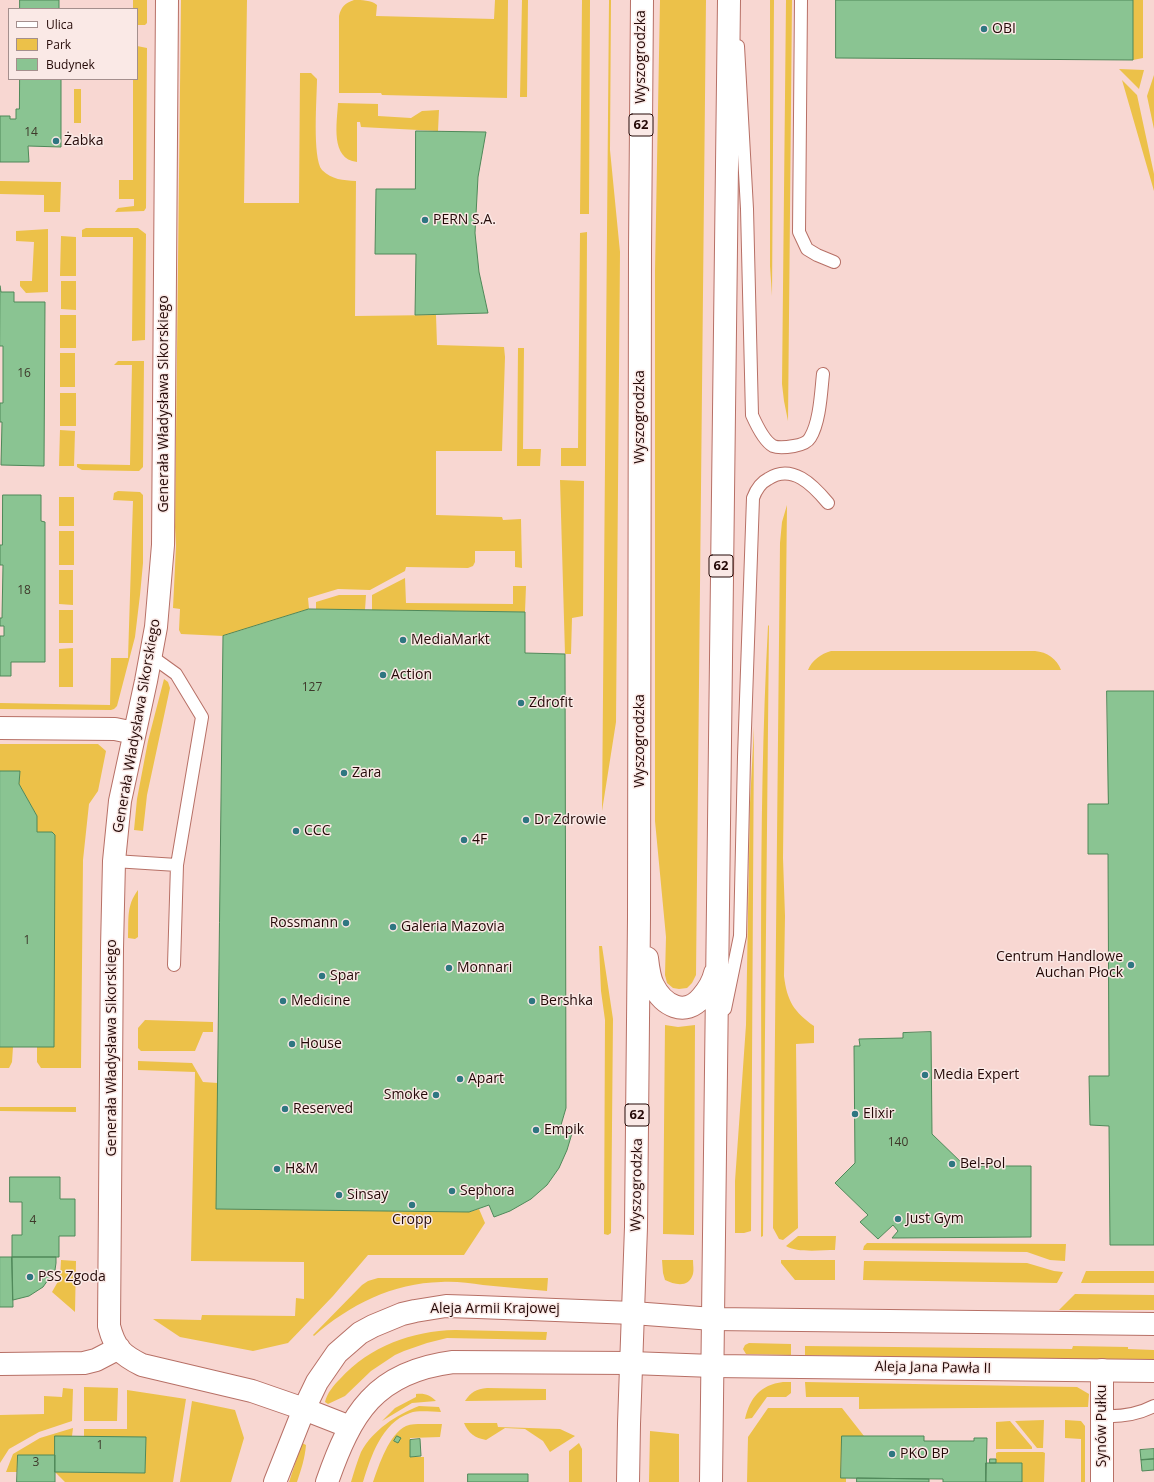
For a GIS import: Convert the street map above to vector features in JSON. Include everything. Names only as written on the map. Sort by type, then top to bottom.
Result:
[{"type":"street","name":"Generała Władysława Sikorskiego","points":[[167,0],[163,545],[157,613],[151,656],[120,801],[114,861],[109,1326],[112,1339],[127,1358],[142,1365],[252,1391],[350,1427]]},
{"type":"street","name":"Wyszogrodzka","points":[[628,1482],[636,1227],[639,918],[642,0]]},
{"type":"street","name":"62","points":[[711,1482],[716,1131],[716,969],[729,0]]},
{"type":"street","points":[[0,728],[115,729],[134,733]]},
{"type":"street","points":[[639,918],[649,972],[653,985],[672,1005],[679,1008],[690,1007],[698,1002],[708,990],[714,978],[716,969]]},
{"type":"street","name":"Aleja Armii Krajowej","points":[[275,1482],[304,1409],[317,1382],[337,1353],[364,1330],[388,1319],[402,1314],[446,1306],[633,1313],[713,1319]]},
{"type":"street","points":[[713,1319],[1154,1324]]},
{"type":"street","points":[[0,1364],[84,1363],[96,1360],[119,1348]]},
{"type":"street","points":[[326,1482],[350,1427],[372,1397],[388,1384],[411,1372],[435,1365],[454,1362],[631,1363],[713,1366]]},
{"type":"street","name":"Aleja Jana Pawła II","points":[[713,1366],[1154,1371]]},
{"type":"street","name":"Synów Pułku","points":[[1102,1370],[1102,1482]]},
{"type":"lane","points":[[736,0],[747,209],[752,415],[759,431],[772,446],[783,447],[804,444],[810,438],[817,421],[823,374]]},
{"type":"lane","points":[[801,0],[799,232],[807,249],[817,256],[834,262]]},
{"type":"lane","points":[[715,1053],[740,936],[744,750],[753,498],[761,483],[772,476],[783,473],[800,477],[810,483],[828,503]]},
{"type":"lane","points":[[151,656],[176,674],[202,717],[177,865],[174,965]]},
{"type":"lane","points":[[114,861],[177,865]]},
{"type":"lane","points":[[1102,1416],[1124,1417],[1142,1412],[1154,1406]]},
{"type":"green space","points":[[133,0],[147,0],[147,23],[145,25],[138,25],[138,8],[133,8]]},
{"type":"green space","points":[[181,0],[247,0],[244,203],[299,203],[300,73],[311,73],[317,79],[316,140],[319,163],[322,170],[330,176],[338,179],[356,181],[355,316],[436,315],[437,345],[504,347],[502,451],[436,451],[436,515],[502,517],[503,520],[521,519],[522,568],[515,567],[515,551],[475,551],[475,562],[473,566],[468,568],[406,567],[405,571],[370,590],[338,589],[308,598],[309,609],[223,636],[181,634],[179,630],[180,609],[173,608],[176,546]]},
{"type":"green space","points":[[363,0],[375,3],[377,5],[376,16],[494,19],[495,0],[508,0],[507,98],[382,95],[381,93],[339,93],[339,16],[344,6],[348,2]]},
{"type":"green space","points":[[522,0],[528,0],[527,97],[520,97]]},
{"type":"green space","points":[[582,0],[590,0],[589,214],[580,214]]},
{"type":"green space","points":[[609,0],[611,0],[610,150],[620,252],[616,722],[602,811]]},
{"type":"green space","points":[[660,0],[706,0],[696,975],[692,983],[687,988],[679,989],[673,988],[667,983],[665,975],[666,937],[655,821],[655,271]]},
{"type":"green space","points":[[770,0],[774,0],[772,296],[770,266]]},
{"type":"green space","points":[[786,0],[792,0],[788,421],[782,384]]},
{"type":"green space","points":[[1133,0],[1143,0],[1143,58],[1133,60]]},
{"type":"green space","points":[[138,46],[147,48],[146,208],[144,211],[115,212],[118,208],[134,206],[134,199],[119,199],[119,180],[133,180],[133,80],[138,80]]},
{"type":"green space","points":[[1119,69],[1144,70],[1139,89]]},
{"type":"green space","points":[[1154,75],[1154,129],[1147,96]]},
{"type":"green space","points":[[1122,80],[1137,95],[1154,174],[1154,191]]},
{"type":"green space","points":[[74,89],[81,89],[81,123],[74,123]]},
{"type":"green space","points":[[338,103],[378,104],[378,116],[411,118],[422,111],[439,110],[438,131],[361,127],[360,122],[357,122],[357,162],[348,159],[342,154],[339,147],[336,130]]},
{"type":"green space","points":[[0,181],[61,182],[60,212],[44,212],[44,195],[0,194]]},
{"type":"green space","points":[[86,228],[138,228],[146,234],[145,340],[132,341],[133,237],[82,237],[82,230]]},
{"type":"green space","points":[[48,229],[48,292],[26,293],[20,286],[20,281],[32,281],[34,242],[16,241],[16,231]]},
{"type":"green space","points":[[587,232],[586,466],[561,466],[561,448],[578,448],[580,233]]},
{"type":"green space","points":[[61,236],[76,237],[76,276],[60,276]]},
{"type":"green space","points":[[61,281],[76,281],[76,310],[61,309]]},
{"type":"green space","points":[[60,315],[76,315],[76,348],[60,348]]},
{"type":"green space","points":[[518,348],[524,348],[523,449],[541,449],[540,466],[517,466]]},
{"type":"green space","points":[[60,353],[75,353],[75,387],[60,387]]},
{"type":"green space","points":[[118,361],[144,361],[143,467],[139,471],[82,470],[77,467],[77,464],[130,465],[132,365],[114,365]]},
{"type":"green space","points":[[60,393],[76,393],[76,426],[60,426]]},
{"type":"green space","points":[[60,430],[75,431],[74,466],[59,466]]},
{"type":"green space","points":[[560,480],[584,481],[583,616],[572,618],[571,654],[565,654]]},
{"type":"green space","points":[[118,491],[140,492],[143,495],[143,563],[135,637],[117,706],[111,710],[0,709],[0,703],[110,705],[111,658],[128,658],[133,501],[113,500],[114,493]]},
{"type":"green space","points":[[59,497],[74,497],[74,526],[59,526]]},
{"type":"green space","points":[[787,505],[783,858],[785,916],[784,976],[787,992],[793,1005],[801,1016],[814,1026],[814,1043],[796,1044],[798,1228],[783,1240],[779,1239],[773,1228],[780,543],[782,522]]},
{"type":"green space","points":[[59,531],[74,531],[74,565],[59,565]]},
{"type":"green space","points":[[59,570],[73,570],[73,605],[59,604]]},
{"type":"green space","points":[[405,578],[406,603],[513,604],[513,586],[526,586],[525,612],[372,610],[372,595]]},
{"type":"green space","points":[[339,595],[366,595],[365,610],[316,609],[316,602]]},
{"type":"green space","points":[[59,610],[73,610],[73,643],[59,643]]},
{"type":"green space","points":[[769,625],[763,1236],[761,1237],[761,855],[765,702]]},
{"type":"green space","points":[[73,648],[73,687],[59,687],[59,649]]},
{"type":"green space","points":[[831,651],[1035,651],[1044,653],[1054,659],[1061,670],[808,670],[817,658]]},
{"type":"green space","points":[[164,679],[168,682],[170,688],[147,795],[143,831],[134,830],[137,799],[148,741]]},
{"type":"green space","points":[[754,727],[751,1231],[735,1233],[735,1181],[746,1025],[750,803]]},
{"type":"green space","points":[[0,744],[98,744],[106,751],[98,791],[89,804],[83,860],[81,1068],[41,1068],[37,1062],[37,1047],[54,1046],[55,836],[52,832],[37,832],[37,816],[19,784],[20,771],[0,771]]},
{"type":"green space","points":[[138,890],[138,937],[135,939],[128,938],[128,919],[130,907]]},
{"type":"green space","points":[[599,946],[602,946],[613,1019],[611,1233],[608,1235],[604,1234],[605,1020],[601,991]]},
{"type":"green space","points":[[145,1020],[213,1022],[213,1032],[203,1032],[195,1051],[141,1051],[138,1048],[138,1028]]},
{"type":"green space","points":[[665,1025],[678,1027],[695,1025],[694,1235],[663,1234]]},
{"type":"green space","points":[[0,1047],[13,1047],[12,1062],[9,1068],[0,1068]]},
{"type":"green space","points":[[138,1061],[192,1063],[203,1082],[218,1083],[217,1209],[469,1212],[479,1209],[485,1223],[464,1255],[368,1255],[333,1296],[288,1343],[253,1351],[180,1337],[153,1319],[201,1320],[202,1315],[295,1316],[296,1298],[304,1299],[304,1262],[191,1261],[195,1072],[138,1070]]},
{"type":"green space","points":[[0,1107],[76,1107],[76,1112],[0,1111]]},
{"type":"green space","points":[[798,1236],[836,1236],[835,1250],[796,1250],[786,1246]]},
{"type":"green space","points":[[867,1243],[1066,1244],[1065,1261],[1050,1260],[1027,1252],[863,1250]]},
{"type":"green space","points":[[61,1260],[76,1261],[75,1312],[52,1292],[60,1278]]},
{"type":"green space","points":[[662,1260],[693,1260],[693,1272],[691,1278],[688,1282],[681,1284],[665,1280]]},
{"type":"green space","points":[[781,1260],[835,1260],[835,1280],[795,1280],[781,1263]]},
{"type":"green space","points":[[864,1261],[1027,1263],[1054,1271],[1063,1272],[1057,1283],[863,1280]]},
{"type":"green space","points":[[1086,1271],[1154,1271],[1154,1283],[1081,1283]]},
{"type":"green space","points":[[378,1278],[548,1278],[547,1291],[462,1282],[423,1283],[406,1286],[389,1291],[357,1306],[342,1315],[314,1336],[313,1335],[362,1285],[368,1281]]},
{"type":"green space","points":[[1075,1294],[1154,1295],[1154,1310],[1059,1310]]},
{"type":"green space","points":[[455,1330],[547,1332],[546,1340],[447,1338],[427,1343],[395,1355],[371,1371],[345,1396],[328,1404],[325,1402],[329,1392],[352,1367],[378,1349],[393,1342],[423,1333]]},
{"type":"green space","points":[[749,1343],[791,1344],[791,1355],[746,1354],[743,1349],[745,1345]]},
{"type":"green space","points":[[805,1346],[1072,1349],[1073,1346],[1128,1347],[1128,1349],[1154,1350],[1154,1361],[805,1355]]},
{"type":"green space","points":[[783,1382],[791,1382],[791,1393],[786,1397],[767,1397],[752,1418],[745,1419],[753,1399],[762,1389]]},
{"type":"green space","points":[[805,1382],[1077,1387],[1089,1394],[1088,1407],[859,1409],[859,1397],[806,1397]]},
{"type":"green space","points":[[84,1387],[118,1388],[117,1421],[84,1421]]},
{"type":"green space","points":[[63,1388],[73,1389],[72,1421],[39,1432],[9,1449],[0,1463],[0,1415],[44,1414],[44,1396],[62,1397]]},
{"type":"green space","points":[[487,1388],[546,1389],[546,1400],[465,1401],[469,1395],[474,1392]]},
{"type":"green space","points":[[127,1390],[186,1399],[173,1482],[65,1482],[55,1472],[145,1473],[146,1437],[84,1437],[84,1429],[127,1429]]},
{"type":"green space","points":[[416,1394],[427,1395],[436,1401],[412,1403],[382,1421],[395,1408],[416,1397]]},
{"type":"green space","points":[[192,1401],[235,1410],[244,1438],[231,1482],[180,1482]]},
{"type":"green space","points":[[419,1406],[439,1407],[441,1412],[414,1412],[400,1418],[392,1424],[384,1433],[374,1452],[363,1482],[351,1482],[361,1452],[372,1437],[386,1424]]},
{"type":"green space","points":[[768,1408],[842,1408],[864,1436],[842,1436],[841,1478],[846,1478],[846,1482],[747,1482],[748,1437]]},
{"type":"green space","points":[[1044,1420],[1043,1448],[1037,1448],[1015,1421]]},
{"type":"green space","points":[[1065,1420],[1081,1421],[1085,1426],[1085,1482],[1081,1482],[1081,1439],[1065,1438]]},
{"type":"green space","points":[[1010,1421],[1032,1447],[1032,1449],[996,1449],[996,1422]]},
{"type":"green space","points":[[464,1423],[497,1423],[498,1427],[560,1429],[575,1436],[550,1452],[543,1441],[525,1429],[505,1428],[486,1440],[478,1438],[472,1434]]},
{"type":"green space","points":[[412,1424],[442,1424],[440,1437],[410,1438],[410,1457],[424,1457],[424,1482],[373,1482],[385,1451],[400,1430]]},
{"type":"green space","points":[[73,1428],[72,1436],[55,1455],[18,1455],[17,1472],[6,1472],[13,1454],[40,1438]]},
{"type":"green space","points":[[650,1431],[679,1434],[679,1482],[649,1482]]},
{"type":"green space","points":[[302,1443],[306,1445],[303,1464],[297,1482],[289,1482]]},
{"type":"green space","points":[[579,1443],[582,1449],[582,1482],[569,1482],[569,1451]]},
{"type":"green space","points":[[996,1453],[1045,1453],[1044,1482],[1022,1482],[996,1463]]},
{"type":"building","points":[[20,0],[59,0],[59,8],[20,8]]},
{"type":"building","name":"OBI","points":[[836,0],[1133,0],[1133,60],[836,58]]},
{"type":"building","points":[[20,80],[61,80],[61,147],[28,146],[29,162],[0,162],[0,116],[10,116],[10,119],[16,119],[16,109],[19,109]]},
{"type":"building","name":"PERN S.A.","points":[[416,131],[486,132],[478,177],[475,233],[479,272],[488,313],[415,315],[416,254],[375,254],[376,189],[415,189]]},
{"type":"building","points":[[0,286],[1,292],[14,292],[14,302],[45,302],[44,466],[1,465],[2,422],[0,422],[0,403],[3,403],[3,346],[0,346]]},
{"type":"building","points":[[3,495],[41,495],[41,521],[45,522],[45,662],[11,662],[11,676],[0,676],[0,636],[4,636],[4,626],[0,626],[0,618],[2,618],[3,565],[0,565],[0,545],[2,545]]},
{"type":"building","name":"Galeria Mazovia","points":[[309,609],[525,612],[525,653],[565,654],[566,1108],[561,1125],[573,1130],[567,1150],[559,1168],[547,1185],[531,1199],[510,1211],[494,1217],[489,1205],[469,1212],[216,1209],[223,636]]},
{"type":"building","name":"Centrum Handlowe Auchan Płock","points":[[1107,691],[1154,691],[1154,1245],[1110,1245],[1109,1126],[1090,1125],[1089,1076],[1109,1076],[1108,854],[1088,854],[1088,804],[1108,804]]},
{"type":"building","points":[[0,771],[20,771],[19,784],[37,816],[37,832],[52,832],[55,835],[54,1047],[0,1047]]},
{"type":"building","points":[[931,1032],[932,1134],[965,1166],[1031,1166],[1031,1237],[892,1238],[898,1231],[893,1225],[878,1239],[860,1222],[868,1215],[835,1183],[855,1163],[854,1046],[860,1046],[859,1039],[903,1038],[903,1033]]},
{"type":"building","points":[[10,1177],[60,1177],[60,1199],[75,1199],[75,1236],[59,1236],[59,1257],[12,1257],[12,1235],[22,1235],[22,1202],[10,1202]]},
{"type":"building","points":[[0,1257],[12,1257],[13,1307],[0,1307]]},
{"type":"building","points":[[12,1257],[56,1257],[55,1270],[43,1287],[29,1296],[13,1300]]},
{"type":"building","points":[[55,1436],[146,1437],[145,1473],[55,1472]]},
{"type":"building","points":[[397,1436],[401,1438],[398,1443],[394,1441]]},
{"type":"building","points":[[842,1436],[924,1436],[924,1441],[974,1441],[974,1438],[987,1438],[986,1482],[943,1482],[943,1479],[841,1478]]},
{"type":"building","points":[[420,1439],[421,1456],[410,1457],[410,1440]]},
{"type":"building","points":[[1154,1449],[1154,1459],[1141,1460],[1140,1450]]},
{"type":"building","points":[[18,1455],[55,1455],[55,1482],[17,1482]]},
{"type":"building","points":[[990,1459],[996,1459],[996,1463],[990,1463]]},
{"type":"building","points":[[1154,1459],[1154,1470],[1142,1471],[1141,1460]]},
{"type":"building","points":[[986,1463],[1022,1463],[1022,1482],[986,1482]]},
{"type":"building","points":[[468,1474],[528,1474],[528,1482],[468,1482]]},
{"type":"building","points":[[857,1478],[929,1479],[929,1482],[857,1482]]},
{"type":"place","name":"OBI","points":[[984,29]]},
{"type":"place","name":"Żabka","points":[[56,141]]},
{"type":"place","name":"PERN S.A.","points":[[425,220]]},
{"type":"place","name":"MediaMarkt","points":[[403,640]]},
{"type":"place","name":"Action","points":[[383,675]]},
{"type":"place","name":"Zdrofit","points":[[521,703]]},
{"type":"place","name":"Zara","points":[[344,773]]},
{"type":"place","name":"Dr Zdrowie","points":[[526,820]]},
{"type":"place","name":"CCC","points":[[296,831]]},
{"type":"place","name":"4F","points":[[464,840]]},
{"type":"place","name":"Rossmann","points":[[346,923]]},
{"type":"place","name":"Galeria Mazovia","points":[[393,927]]},
{"type":"place","name":"Centrum Handlowe Auchan Płock","points":[[1131,965]]},
{"type":"place","name":"Monnari","points":[[449,968]]},
{"type":"place","name":"Spar","points":[[322,976]]},
{"type":"place","name":"Medicine","points":[[283,1001]]},
{"type":"place","name":"Bershka","points":[[532,1001]]},
{"type":"place","name":"House","points":[[292,1044]]},
{"type":"place","name":"Media Expert","points":[[925,1075]]},
{"type":"place","name":"Apart","points":[[460,1079]]},
{"type":"place","name":"Smoke","points":[[436,1095]]},
{"type":"place","name":"Reserved","points":[[285,1109]]},
{"type":"place","name":"Elixir","points":[[855,1114]]},
{"type":"place","name":"Empik","points":[[536,1130]]},
{"type":"place","name":"Bel-Pol","points":[[952,1164]]},
{"type":"place","name":"H&M","points":[[277,1169]]},
{"type":"place","name":"Sephora","points":[[452,1191]]},
{"type":"place","name":"Sinsay","points":[[339,1195]]},
{"type":"place","name":"Cropp","points":[[412,1205]]},
{"type":"place","name":"Just Gym","points":[[898,1219]]},
{"type":"place","name":"PSS Zgoda","points":[[30,1277]]},
{"type":"place","name":"PKO BP","points":[[892,1454]]}]
